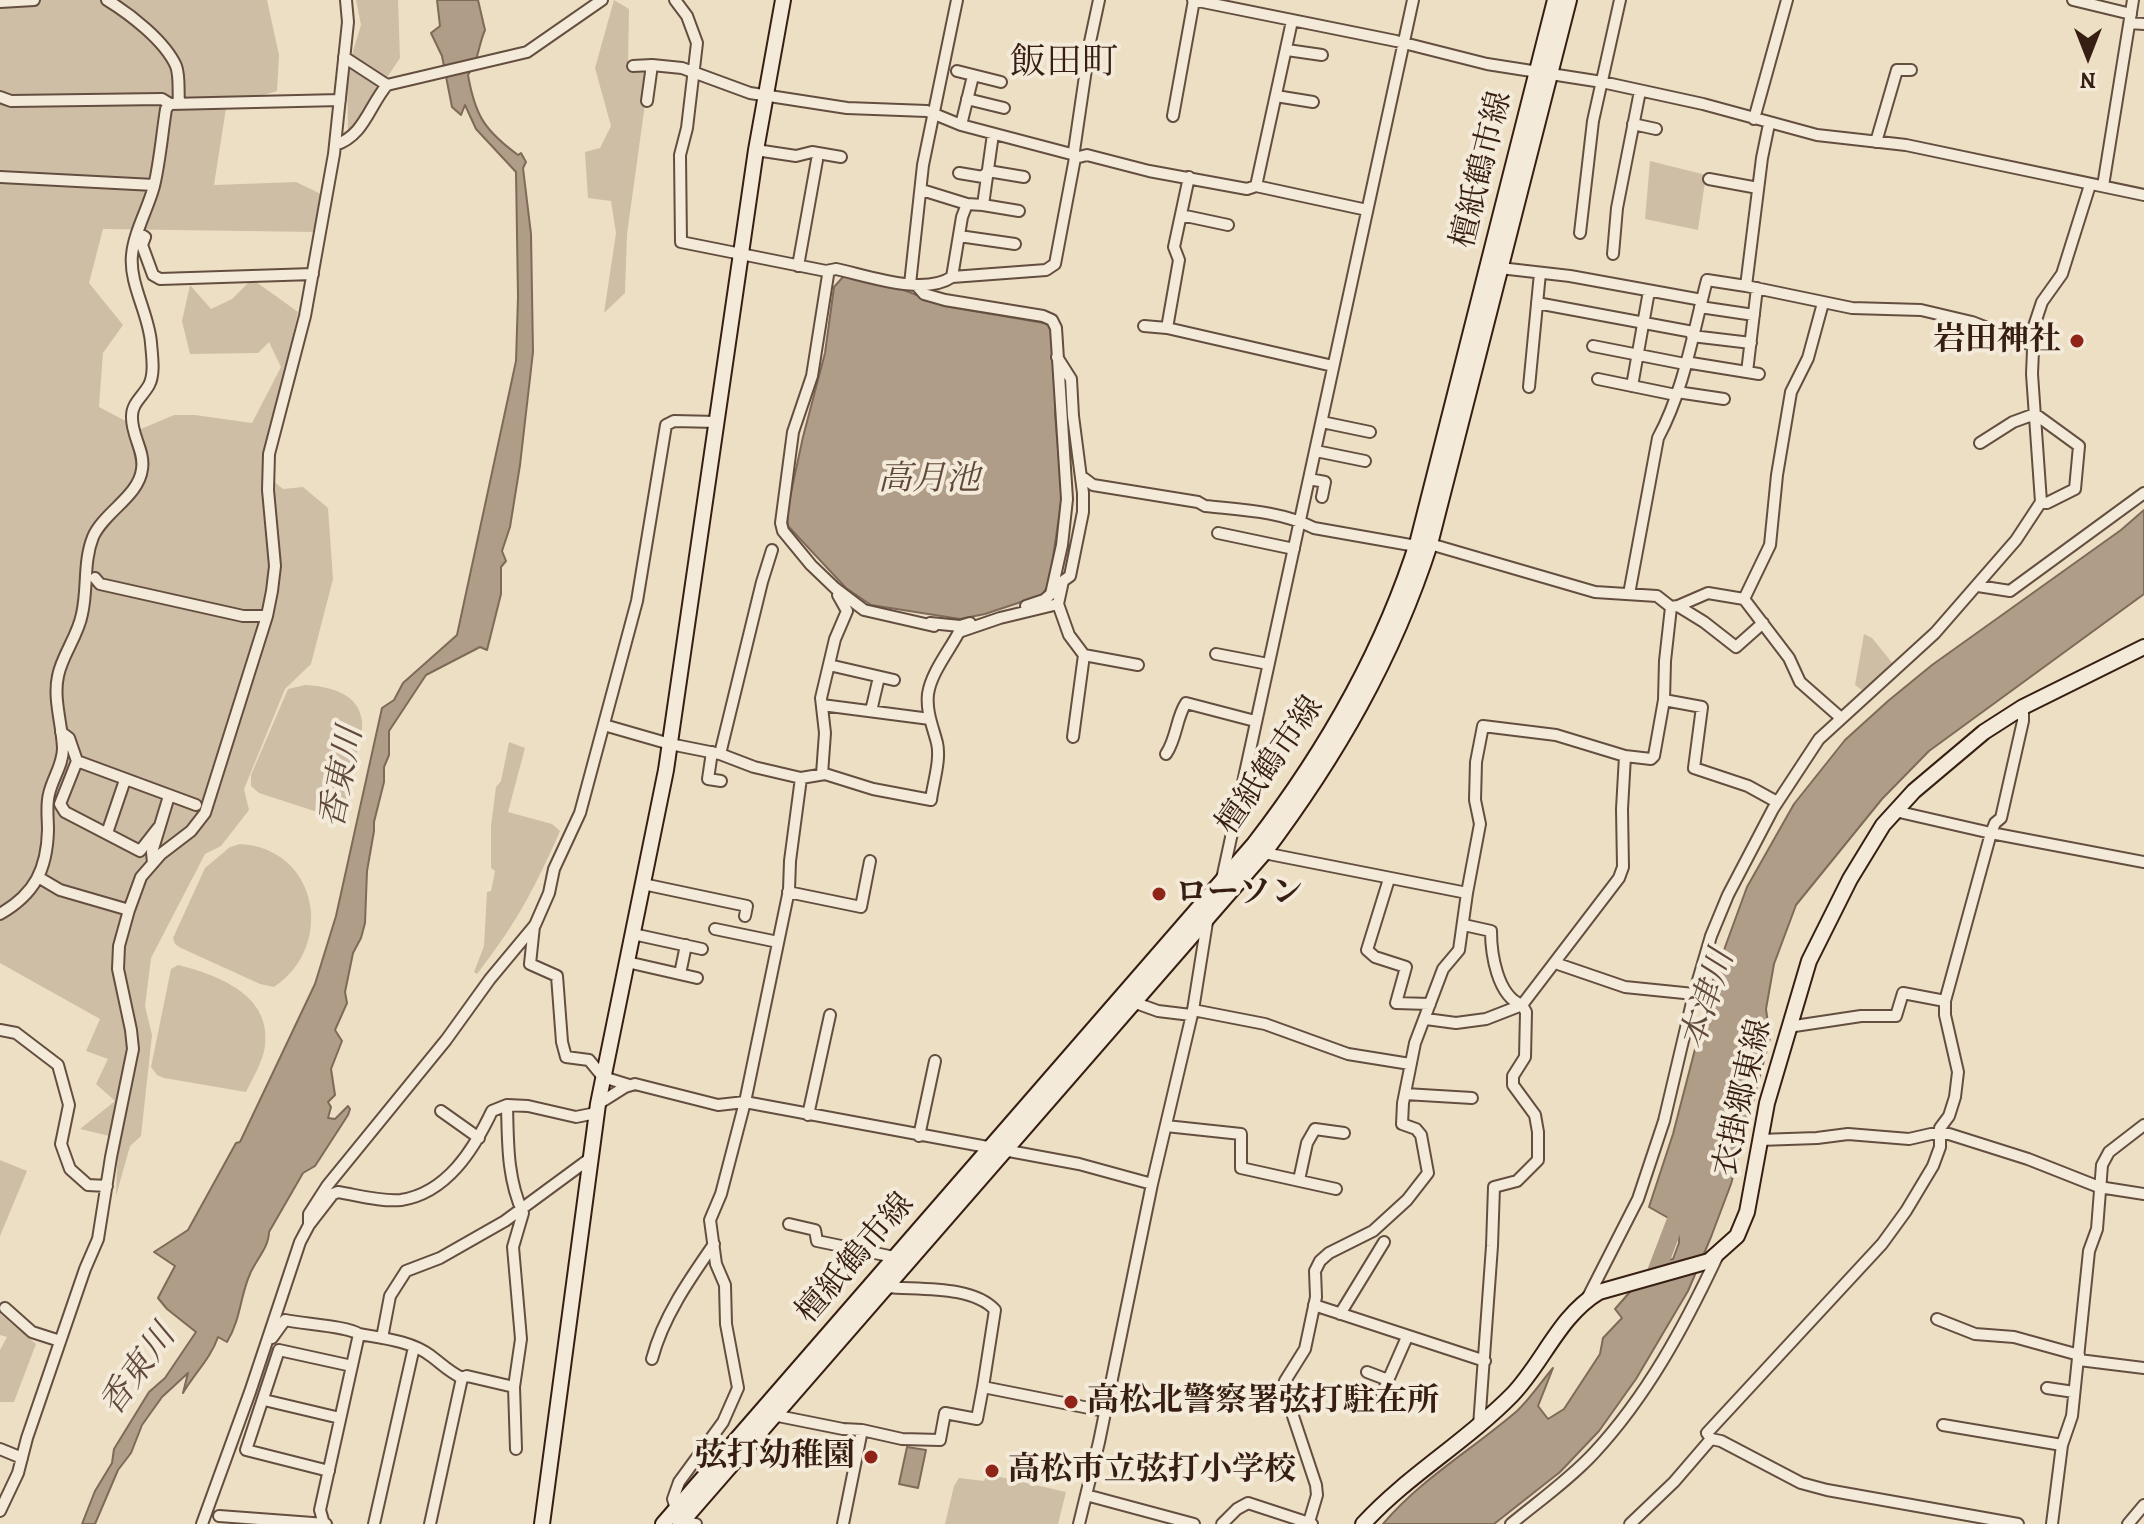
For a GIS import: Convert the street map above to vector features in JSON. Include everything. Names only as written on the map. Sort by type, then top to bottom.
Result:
[{"type":"main road","points":[[542,1524],[597,1108],[670,744],[756,150],[783,0]]},
{"type":"main road","name":"檀紙鶴市線","points":[[663,1524],[684,1519],[887,1287],[1288,800],[1349,702],[1423,545],[1500,268],[1544,73],[1555,0]]},
{"type":"main road","name":"檀紙鶴市線","points":[[684,1519],[894,1257],[1133,1002],[1264,853],[1329,762],[1395,639],[1415,589],[1423,545],[1544,73],[1569,0]]},
{"type":"main road","name":"衣掛郷東線","points":[[1714,1258],[1737,1236],[1747,1212],[1759,1140],[1801,983],[1823,929],[1883,825],[1914,791],[1984,732],[2023,707],[2144,647]]},
{"type":"main road","points":[[1363,1524],[1414,1475],[1479,1426],[1529,1376],[1556,1333],[1593,1296],[1714,1258]]},
{"type":"street","points":[[0,2],[34,0]]},
{"type":"street","points":[[107,0],[130,14],[177,68],[174,104]]},
{"type":"street","points":[[0,1511],[22,1458],[60,1341],[98,1239],[133,1049],[118,969],[119,946],[129,910],[141,877],[191,831],[205,813],[267,616],[275,566],[268,490],[269,454],[305,316],[335,145],[348,22],[346,0]]},
{"type":"street","points":[[335,145],[344,142],[362,127],[387,85],[538,47],[602,0]]},
{"type":"street","points":[[675,0],[697,43],[687,128],[680,155],[681,242],[914,285],[943,283],[952,277],[1046,270],[1055,264],[1099,0]]},
{"type":"street","points":[[914,285],[923,165],[957,0]]},
{"type":"street","points":[[1173,116],[1194,0],[1404,45],[1602,82],[1817,135],[1920,148],[2144,195]]},
{"type":"street","points":[[1079,1524],[1192,1012],[1208,916],[1222,881],[1413,0]]},
{"type":"street","points":[[1580,233],[1593,121],[1620,0]]},
{"type":"street","points":[[1754,119],[1787,0]]},
{"type":"street","points":[[2073,0],[2144,24]]},
{"type":"street","points":[[2103,186],[2133,0]]},
{"type":"street","points":[[1256,186],[1292,21]]},
{"type":"street","points":[[1287,50],[1322,55]]},
{"type":"street","points":[[344,57],[387,85]]},
{"type":"street","points":[[647,101],[652,65]]},
{"type":"street","points":[[633,66],[682,68],[750,93],[847,108],[927,111],[961,125],[1075,156],[1087,155],[1149,171],[1247,189],[1256,186],[1367,210]]},
{"type":"street","points":[[1876,142],[1897,70],[1911,70]]},
{"type":"street","points":[[957,71],[1001,82]]},
{"type":"street","points":[[961,125],[973,76]]},
{"type":"street","points":[[1613,254],[1617,208],[1640,91]]},
{"type":"street","points":[[1276,96],[1313,102]]},
{"type":"street","points":[[0,97],[11,101],[162,99],[174,104],[340,100]]},
{"type":"street","points":[[967,99],[1004,108]]},
{"type":"street","points":[[0,914],[32,887],[44,867],[48,795],[61,765],[58,675],[83,613],[89,549],[95,533],[142,473],[143,459],[131,418],[133,408],[152,375],[151,340],[132,270],[132,254],[154,185],[166,109],[174,104]]},
{"type":"street","points":[[1633,124],[1656,129]]},
{"type":"street","points":[[1746,286],[1769,124]]},
{"type":"street","points":[[983,205],[993,134]]},
{"type":"street","points":[[756,150],[796,156],[812,152],[841,157]]},
{"type":"street","points":[[798,266],[804,208],[817,160]]},
{"type":"street","points":[[959,173],[983,177],[988,171]]},
{"type":"street","points":[[988,171],[1024,177]]},
{"type":"street","points":[[0,177],[154,185]]},
{"type":"street","points":[[1167,328],[1179,260],[1174,247],[1189,177]]},
{"type":"street","points":[[1709,179],[1758,188]]},
{"type":"street","points":[[1593,1296],[1653,1159],[1711,936],[1728,895],[1777,802],[1819,739],[1935,633],[2016,540],[2041,502],[2031,345],[2038,313],[2062,274],[2090,185]]},
{"type":"street","points":[[925,191],[967,204],[1019,211]]},
{"type":"street","points":[[952,277],[967,204]]},
{"type":"street","points":[[1181,215],[1228,225]]},
{"type":"street","points":[[138,234],[145,237],[142,245],[153,275],[160,279],[313,274]]},
{"type":"street","points":[[959,236],[1015,244]]},
{"type":"street","points":[[1500,268],[1649,291],[1754,315]]},
{"type":"street","points":[[826,271],[828,275],[812,376],[793,432],[780,515],[783,531],[811,565],[864,610],[960,626],[1058,604]]},
{"type":"street","points":[[1529,387],[1540,273]]},
{"type":"street","points":[[1629,594],[1658,438],[1677,394],[1707,280],[1852,308],[1921,310],[1972,322],[2031,345]]},
{"type":"street","points":[[914,285],[924,294],[945,300],[1052,320],[1056,328],[1067,499],[1062,545],[1051,594],[1044,600],[959,632],[937,628],[930,623]]},
{"type":"street","points":[[1593,346],[1753,373],[1751,343],[1757,288]]},
{"type":"street","points":[[1632,386],[1649,291]]},
{"type":"street","points":[[1537,303],[1751,343]]},
{"type":"street","points":[[1744,599],[1770,545],[1777,475],[1791,392],[1808,358],[1823,303]]},
{"type":"street","points":[[1144,326],[1167,328],[1333,366]]},
{"type":"street","points":[[1057,357],[1071,379],[1083,512],[1070,576],[1063,581],[1058,604],[1069,635],[1084,655],[1138,665]]},
{"type":"street","points":[[1598,379],[1677,394],[1724,399]]},
{"type":"street","points":[[1980,443],[2004,427],[2035,414]]},
{"type":"street","points":[[2035,414],[2079,446],[2075,489],[2047,503],[2041,502]]},
{"type":"street","points":[[309,1225],[309,1214],[327,1186],[535,925],[549,893],[554,869],[580,813],[637,601],[666,425],[674,421],[717,422]]},
{"type":"street","points":[[1322,422],[1370,432]]},
{"type":"street","points":[[1316,451],[1365,461]]},
{"type":"street","points":[[1081,476],[1093,485],[1300,521],[1314,528],[1423,545],[1595,592],[1657,596],[1704,622],[1736,647],[1763,623]]},
{"type":"street","points":[[1309,479],[1325,482],[1322,497]]},
{"type":"street","points":[[1978,586],[2010,591],[2144,493]]},
{"type":"street","points":[[1218,533],[1246,545],[1294,549]]},
{"type":"street","points":[[721,781],[708,779],[772,550]]},
{"type":"street","points":[[95,578],[100,584],[200,607],[243,616],[267,616]]},
{"type":"street","points":[[822,774],[825,733],[822,705],[835,639],[847,611],[835,588]]},
{"type":"street","points":[[1674,607],[1708,593],[1744,599],[1789,658],[1800,682],[1841,718]]},
{"type":"street","points":[[1222,1524],[1248,1503],[1310,1523],[1317,1495],[1316,1485],[1289,1404],[1285,1381],[1305,1349],[1314,1305],[1315,1271],[1329,1253],[1373,1231],[1407,1200],[1428,1173],[1421,1135],[1416,1129],[1402,1124],[1405,1094],[1415,1043],[1443,969],[1459,950],[1480,824],[1475,800],[1476,762],[1483,726],[1556,735],[1625,756],[1651,759],[1664,700],[1665,661],[1674,607]]},
{"type":"street","points":[[604,725],[801,778],[822,774],[873,789],[931,800],[937,754],[928,695],[959,632]]},
{"type":"street","points":[[1216,654],[1268,664]]},
{"type":"street","points":[[1073,737],[1084,655]]},
{"type":"street","points":[[829,665],[894,680]]},
{"type":"street","points":[[871,711],[879,677]]},
{"type":"street","points":[[1664,700],[1702,707],[1694,768],[1748,786],[1777,802]]},
{"type":"street","points":[[1166,754],[1175,740],[1186,703],[1255,721]]},
{"type":"street","points":[[822,705],[930,719]]},
{"type":"street","points":[[2018,1524],[1801,1483],[1721,1441],[1711,1439],[1707,1433],[1805,1329],[1898,1222],[1933,1166],[1940,1147],[1939,1134],[1955,1097],[1958,1072],[1945,1015],[1945,1001],[1991,833],[2001,818],[2023,721],[2023,707]]},
{"type":"street","points":[[61,732],[69,738],[77,761],[60,804],[65,812],[140,851],[158,828]]},
{"type":"street","points":[[1426,1019],[1456,1023],[1486,1019],[1522,1005],[1555,963],[1619,878],[1623,867],[1625,756]]},
{"type":"street","points":[[77,761],[196,805]]},
{"type":"street","points":[[684,1519],[673,1499],[679,1482],[723,1422],[738,1388],[726,1324],[725,1285],[716,1264],[710,1220],[721,1194],[745,1102],[778,942],[788,892],[801,778]]},
{"type":"street","points":[[107,833],[125,780]]},
{"type":"street","points":[[153,863],[152,852],[169,796]]},
{"type":"street","points":[[1895,811],[2144,862]]},
{"type":"street","points":[[1264,853],[1467,893]]},
{"type":"street","points":[[788,892],[861,907],[870,861]]},
{"type":"street","points":[[38,877],[60,890],[129,910]]},
{"type":"street","points":[[1389,879],[1367,950],[1375,957],[1406,967],[1396,1003],[1430,1004]]},
{"type":"street","points":[[643,884],[747,906],[745,916]]},
{"type":"street","points":[[535,925],[530,964],[557,976],[566,1057],[589,1060],[603,1077],[718,1105],[745,1102],[1079,1164],[1152,1184]]},
{"type":"street","points":[[1464,925],[1491,931],[1492,963],[1510,995],[1526,1012],[1525,1057],[1513,1076],[1513,1085],[1535,1115],[1538,1132],[1538,1160],[1517,1181],[1494,1187],[1479,1426]]},
{"type":"street","points":[[715,929],[778,942]]},
{"type":"street","points":[[633,934],[702,949]]},
{"type":"street","points":[[680,974],[686,945]]},
{"type":"street","points":[[627,962],[697,978]]},
{"type":"street","points":[[1555,963],[1625,987],[1694,994]]},
{"type":"street","points":[[1788,1027],[1861,1016],[1896,1016],[1903,993],[1945,1001]]},
{"type":"street","points":[[1133,1002],[1158,1011],[1192,1012],[1265,1024],[1348,1054],[1410,1064]]},
{"type":"street","points":[[808,1115],[830,1015]]},
{"type":"street","points":[[0,1030],[16,1033],[58,1065],[69,1105],[61,1144],[70,1169],[88,1185],[107,1186]]},
{"type":"street","points":[[919,1136],[935,1061]]},
{"type":"street","points":[[202,1524],[300,1242],[309,1225],[338,1192],[399,1200],[422,1193],[443,1181],[461,1163],[479,1138],[492,1111],[507,1105],[528,1106],[576,1117],[597,1108],[629,1085]]},
{"type":"street","points":[[1405,1094],[1472,1098]]},
{"type":"street","points":[[507,1105],[509,1173],[522,1211],[513,1247],[521,1339],[514,1387],[516,1449]]},
{"type":"street","points":[[441,1111],[479,1138]]},
{"type":"street","points":[[2052,1524],[2062,1445],[2072,1416],[2089,1251],[2097,1229],[2102,1165],[2109,1152],[2144,1125]]},
{"type":"street","points":[[1166,1126],[1241,1134],[1241,1168],[1336,1189]]},
{"type":"street","points":[[1299,1180],[1307,1143],[1315,1129],[1344,1133]]},
{"type":"street","points":[[1759,1140],[1848,1134],[1909,1139],[1939,1134],[1960,1137],[2028,1159],[2099,1187],[2144,1194]]},
{"type":"street","points":[[382,1338],[390,1296],[406,1271],[440,1258],[522,1211],[592,1157]]},
{"type":"street","points":[[789,1224],[815,1230],[817,1241],[894,1257]]},
{"type":"street","points":[[1340,1314],[1384,1242]]},
{"type":"street","points":[[652,1359],[659,1333],[714,1244]]},
{"type":"street","points":[[1511,1524],[1592,1455],[1622,1421],[1650,1383],[1714,1258]]},
{"type":"street","points":[[773,1415],[902,1439],[940,1440],[945,1413],[977,1419],[995,1310],[987,1301],[934,1287],[887,1287]]},
{"type":"street","points":[[1314,1305],[1485,1361]]},
{"type":"street","points":[[5,1308],[32,1332],[60,1341]]},
{"type":"street","points":[[1937,1319],[1975,1334],[2014,1337],[2079,1357],[2144,1368]]},
{"type":"street","points":[[267,1339],[273,1337],[285,1320],[346,1328],[414,1347],[462,1378],[467,1376],[514,1387]]},
{"type":"street","points":[[219,1516],[246,1521],[325,1524],[320,1510],[359,1334]]},
{"type":"street","points":[[1382,1394],[1407,1337]]},
{"type":"street","points":[[374,1524],[414,1347]]},
{"type":"street","points":[[329,1471],[246,1450],[279,1350],[352,1366]]},
{"type":"street","points":[[1367,1372],[1388,1380]]},
{"type":"street","points":[[430,1524],[462,1378]]},
{"type":"street","points":[[983,1387],[1104,1411]]},
{"type":"street","points":[[2047,1388],[2074,1392]]},
{"type":"street","points":[[264,1400],[340,1418]]},
{"type":"street","points":[[1943,1425],[2062,1445]]},
{"type":"street","points":[[843,1524],[862,1430]]},
{"type":"street","points":[[1630,1524],[1674,1482],[1711,1439]]},
{"type":"street","points":[[0,1449],[22,1458]]},
{"type":"street","points":[[1086,1495],[1190,1524]]},
{"type":"street","points":[[2128,1524],[2144,1505]]},
{"type":"shaded area","points":[[0,0],[267,0],[279,55],[277,91],[227,102],[214,185],[296,182],[323,195],[316,232],[103,229],[89,283],[123,325],[103,353],[99,407],[141,429],[174,415],[252,423],[281,367],[269,342],[258,353],[190,354],[182,321],[190,285],[211,309],[232,299],[252,279],[298,312],[267,452],[265,474],[283,489],[303,487],[328,508],[333,579],[311,664],[285,689],[244,789],[249,810],[221,846],[205,854],[151,958],[145,1006],[152,1035],[141,1136],[130,1146],[116,1196],[118,1138],[80,1129],[115,1101],[96,1084],[108,1059],[86,1051],[100,1019],[0,963]]},
{"type":"shaded area","points":[[356,0],[398,0],[400,58],[348,136],[347,71],[361,25]]},
{"type":"shaded area","points":[[614,0],[629,9],[628,65],[650,68],[627,234],[625,293],[604,313],[616,233],[611,201],[588,198],[585,152],[600,148],[611,126],[595,68]]},
{"type":"shaded area","points":[[1650,161],[1706,175],[1698,230],[1645,219]]},
{"type":"shaded area","points":[[1864,634],[1872,638],[1894,665],[1862,690],[1855,685]]},
{"type":"shaded area","points":[[305,685],[341,693],[360,712],[361,736],[342,820],[259,793],[251,786],[251,775],[288,689]]},
{"type":"shaded area","points":[[509,742],[525,748],[508,812],[552,824],[560,831],[524,905],[477,974],[474,972],[484,946],[487,892],[491,891],[495,871],[491,868],[491,826],[496,787],[501,781]]},
{"type":"shaded area","points":[[240,844],[266,850],[287,862],[301,880],[310,902],[311,925],[306,948],[294,969],[274,987],[260,984],[181,948],[173,938],[205,868],[230,847]]},
{"type":"shaded area","points":[[178,965],[209,975],[239,990],[260,1013],[265,1028],[265,1046],[246,1092],[164,1078],[151,1067],[171,969]]},
{"type":"shaded area","points":[[0,1160],[27,1171],[0,1236]]},
{"type":"shaded area","points":[[0,1314],[36,1344],[14,1402],[0,1402],[0,1350],[7,1337],[0,1335]]},
{"type":"shaded area","points":[[987,1474],[1066,1492],[1058,1524],[945,1524],[954,1486],[959,1478],[984,1481]]},
{"type":"water","points":[[437,0],[478,0],[485,30],[468,75],[474,101],[489,129],[518,155],[521,153],[526,162],[523,168],[531,234],[533,352],[520,465],[510,527],[502,551],[506,561],[501,567],[501,594],[487,650],[480,647],[426,675],[389,731],[389,755],[384,767],[384,782],[367,871],[365,923],[353,953],[345,992],[347,1003],[335,1030],[342,1041],[331,1069],[335,1095],[328,1102],[331,1107],[328,1118],[335,1119],[348,1106],[348,1115],[315,1166],[303,1173],[269,1232],[265,1248],[247,1282],[227,1342],[218,1337],[183,1393],[188,1373],[162,1397],[142,1425],[131,1453],[118,1470],[95,1524],[82,1524],[95,1491],[112,1463],[114,1449],[149,1392],[165,1378],[196,1332],[158,1298],[175,1266],[154,1252],[188,1230],[236,1143],[240,1142],[315,984],[336,916],[382,708],[394,700],[403,683],[457,635],[516,361],[516,172],[476,129],[465,105],[461,115],[452,107],[442,56],[431,33],[440,26]]},
{"type":"water","name":"高月池","points":[[843,277],[899,288],[944,306],[1050,324],[1055,340],[1055,413],[1062,497],[1049,584],[1042,595],[960,619],[871,605],[846,588],[788,526],[787,511],[825,353],[834,287]]},
{"type":"water","points":[[2144,510],[2144,594],[1929,751],[1882,799],[1796,905],[1774,964],[1766,1009],[1770,1038],[1731,1184],[1688,1291],[1636,1379],[1599,1431],[1560,1472],[1494,1524],[1383,1524],[1430,1478],[1517,1411],[1553,1368],[1538,1406],[1548,1419],[1564,1409],[1600,1354],[1603,1338],[1622,1318],[1615,1309],[1656,1262],[1673,1259],[1679,1243],[1679,1224],[1649,1207],[1673,1134],[1713,980],[1747,887],[1794,804],[1845,740],[1888,701],[1932,665],[2121,530]]},
{"type":"water","points":[[907,1447],[926,1450],[918,1488],[899,1484]]},
{"type":"waterway","name":"本津川","points":[[1653,1280],[1684,1199]]},
{"type":"place","name":"岩田神社","points":[[2077,341]]},
{"type":"place","name":"ローソン","points":[[1159,894]]},
{"type":"place","name":"高松北警察署弦打駐在所","points":[[1071,1402]]},
{"type":"place","name":"弦打幼稚園","points":[[871,1457]]},
{"type":"place","name":"高松市立弦打小学校","points":[[992,1471]]},
{"type":"district","name":"飯田町","points":[[1064,64]]},
{"type":"water label","name":"香東川","points":[[343,778]]},
{"type":"water label","name":"香東川","points":[[139,1371]]}]
